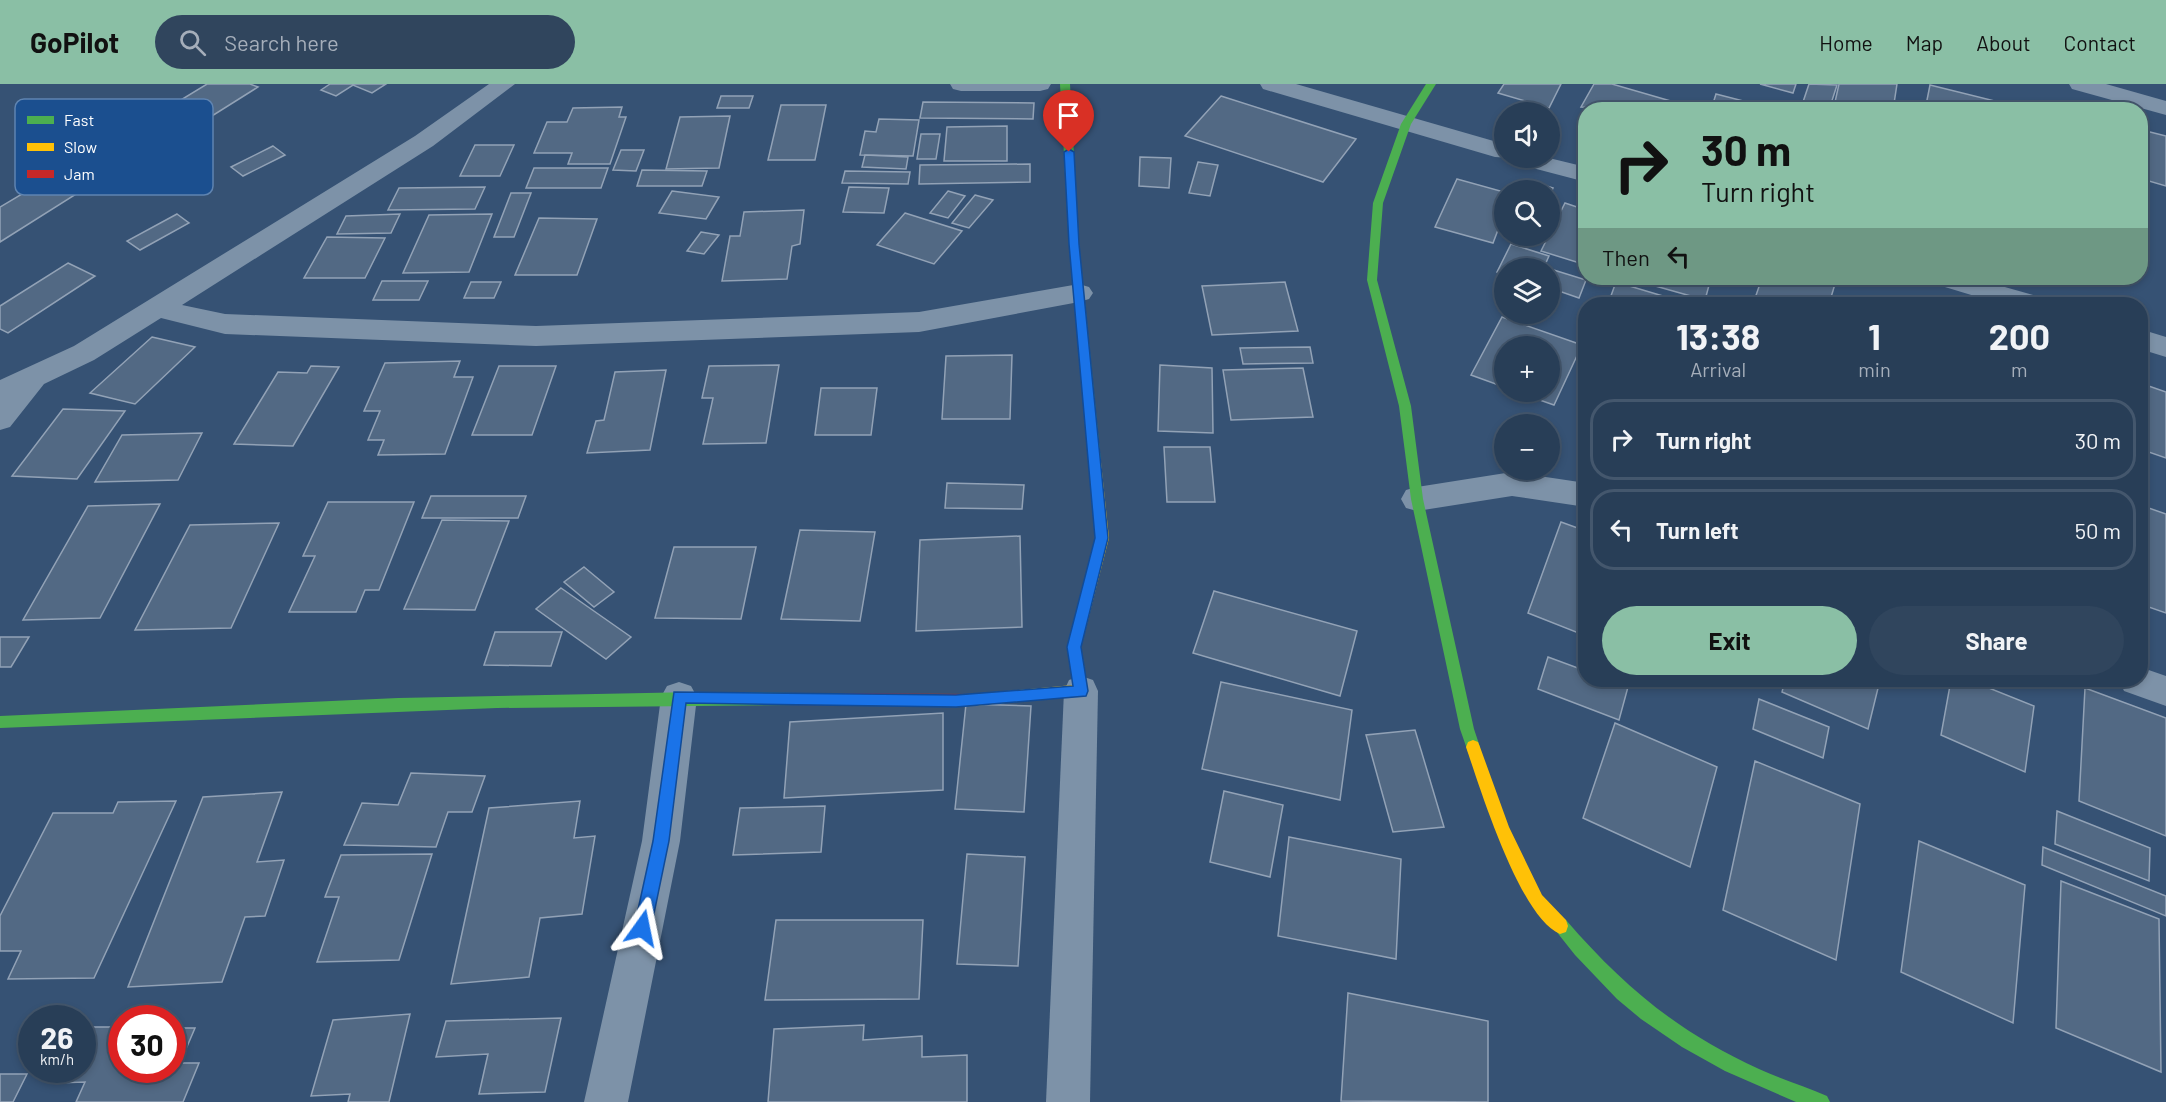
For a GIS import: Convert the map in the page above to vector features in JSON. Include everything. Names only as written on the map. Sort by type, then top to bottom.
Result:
[{"type":"street","points":[[0,392],[84,353],[424,141],[504,84]]},
{"type":"street","points":[[961,84],[1040,84]]},
{"type":"street","points":[[1065,84],[1079,293],[1102,538],[1074,647],[1081,691],[1068,1102]]},
{"type":"street","points":[[1271,84],[1494,149]]},
{"type":"street","points":[[1431,84],[1406,124],[1378,203],[1372,280],[1405,406],[1417,499],[1467,729],[1502,828],[1536,900],[1596,967],[1647,1013],[1731,1066],[1773,1086],[1821,1102]]},
{"type":"street","points":[[2080,84],[2144,102]]},
{"type":"street","points":[[2148,103],[2166,108]]},
{"type":"street","points":[[1560,168],[1578,173]]},
{"type":"street","points":[[1967,285],[2007,297]]},
{"type":"street","points":[[157,308],[225,324],[536,336],[919,322],[1079,293]]},
{"type":"street","points":[[2148,341],[2166,347]]},
{"type":"street","points":[[0,419],[36,375]]},
{"type":"street","points":[[1417,499],[1512,484],[1578,494]]},
{"type":"street","points":[[2148,684],[2166,691]]},
{"type":"street","points":[[0,722],[390,705],[680,697],[956,701],[1081,691]]},
{"type":"street","points":[[606,1102],[661,841],[680,697]]},
{"type":"building","points":[[207,84],[250,84],[258,87],[213,115],[213,99],[182,99]]},
{"type":"building","points":[[330,84],[386,84],[372,93],[353,85],[336,96],[321,90]]},
{"type":"building","points":[[1504,84],[1561,84],[1552,102],[1529,102],[1498,93]]},
{"type":"building","points":[[1594,84],[1612,84],[1674,102],[1584,102]]},
{"type":"building","points":[[1760,84],[1796,84],[1793,93]]},
{"type":"building","points":[[1809,84],[1837,85],[1832,102],[1803,102]]},
{"type":"building","points":[[1839,84],[1897,84],[1894,102],[1835,102]]},
{"type":"building","points":[[1930,85],[1999,102],[1927,102]]},
{"type":"building","points":[[1716,94],[1747,102],[1714,102]]},
{"type":"building","points":[[721,96],[753,96],[749,108],[717,108]]},
{"type":"building","points":[[1221,96],[1356,139],[1323,182],[1185,136]]},
{"type":"building","points":[[923,102],[1034,103],[1033,119],[920,118]]},
{"type":"building","points":[[781,105],[826,105],[815,160],[768,160]]},
{"type":"building","points":[[622,107],[619,117],[626,117],[610,164],[568,164],[572,153],[534,153],[547,122],[567,122],[573,108]]},
{"type":"building","points":[[730,116],[719,168],[666,169],[680,117]]},
{"type":"building","points":[[879,119],[919,120],[913,156],[860,155],[865,131],[876,132]]},
{"type":"building","points":[[1007,126],[1007,161],[944,161],[947,127]]},
{"type":"building","points":[[2148,132],[2166,136],[2166,186],[2148,181]]},
{"type":"building","points":[[921,134],[940,134],[936,159],[917,159]]},
{"type":"building","points":[[475,145],[514,145],[500,176],[460,176]]},
{"type":"building","points":[[273,146],[285,155],[243,176],[231,167]]},
{"type":"building","points":[[621,150],[644,150],[636,171],[613,170]]},
{"type":"building","points":[[865,155],[908,157],[906,169],[862,167]]},
{"type":"building","points":[[1140,157],[1171,158],[1169,188],[1139,186]]},
{"type":"building","points":[[1198,162],[1218,165],[1210,196],[1189,193]]},
{"type":"building","points":[[1030,164],[1030,182],[919,184],[920,165]]},
{"type":"building","points":[[534,168],[608,168],[601,188],[526,188]]},
{"type":"building","points":[[642,170],[707,171],[702,186],[637,186]]},
{"type":"building","points":[[845,171],[910,172],[908,184],[842,183]]},
{"type":"building","points":[[1457,179],[1494,189],[1493,243],[1435,227]]},
{"type":"building","points":[[485,187],[475,209],[388,210],[399,188]]},
{"type":"building","points":[[849,187],[889,188],[884,213],[843,212]]},
{"type":"building","points":[[672,191],[719,197],[706,219],[659,213]]},
{"type":"building","points":[[948,191],[965,196],[948,218],[930,213]]},
{"type":"building","points":[[511,193],[531,193],[514,237],[494,237]]},
{"type":"building","points":[[20,195],[75,195],[0,242],[0,207]]},
{"type":"building","points":[[975,195],[993,200],[969,228],[952,223]]},
{"type":"building","points":[[1565,203],[1578,207],[1578,263],[1541,251],[1544,246],[1560,246],[1560,213]]},
{"type":"building","points":[[804,210],[800,244],[792,246],[787,279],[722,281],[730,236],[740,236],[744,212]]},
{"type":"building","points":[[905,213],[962,231],[934,264],[877,245]]},
{"type":"building","points":[[177,214],[189,223],[140,250],[127,241]]},
{"type":"building","points":[[400,214],[391,233],[337,234],[346,216]]},
{"type":"building","points":[[492,214],[469,272],[403,273],[429,215]]},
{"type":"building","points":[[539,218],[597,219],[577,275],[515,275]]},
{"type":"building","points":[[701,232],[719,235],[704,254],[687,251]]},
{"type":"building","points":[[327,237],[385,238],[365,278],[304,278]]},
{"type":"building","points":[[1510,246],[1517,246],[1549,256],[1548,258],[1504,258]]},
{"type":"building","points":[[68,263],[95,276],[8,333],[0,329],[0,306]]},
{"type":"building","points":[[1560,272],[1578,278],[1578,285],[1584,285],[1578,298],[1560,291]]},
{"type":"building","points":[[382,281],[428,281],[419,300],[373,300]]},
{"type":"building","points":[[471,282],[501,282],[494,298],[464,298]]},
{"type":"building","points":[[1285,282],[1298,331],[1212,335],[1202,286]]},
{"type":"building","points":[[1615,285],[1626,285],[1666,297],[1611,297]]},
{"type":"building","points":[[1652,285],[1709,285],[1706,297],[1694,297]]},
{"type":"building","points":[[1760,285],[1835,285],[1831,297],[1755,297]]},
{"type":"building","points":[[1498,324],[1522,324],[1556,336],[1494,336],[1494,383],[1471,375]]},
{"type":"building","points":[[152,337],[195,347],[135,404],[90,393]]},
{"type":"building","points":[[1560,337],[1578,344],[1578,354],[1560,392]]},
{"type":"building","points":[[1310,347],[1313,363],[1243,364],[1240,348]]},
{"type":"building","points":[[1012,355],[1010,419],[942,419],[946,356]]},
{"type":"building","points":[[460,361],[454,377],[473,377],[445,454],[378,455],[384,440],[368,440],[380,411],[364,411],[385,363]]},
{"type":"building","points":[[779,365],[766,443],[703,444],[713,398],[702,398],[709,366]]},
{"type":"building","points":[[1160,365],[1212,368],[1213,433],[1158,431]]},
{"type":"building","points":[[311,366],[339,367],[293,446],[234,444],[278,372],[307,373]]},
{"type":"building","points":[[499,366],[556,366],[532,435],[472,435]]},
{"type":"building","points":[[1303,368],[1313,417],[1231,420],[1223,370]]},
{"type":"building","points":[[666,370],[650,450],[587,453],[596,421],[604,420],[615,372]]},
{"type":"building","points":[[2148,386],[2166,392],[2166,458],[2148,452]]},
{"type":"building","points":[[821,388],[877,388],[871,435],[815,435]]},
{"type":"building","points":[[63,409],[125,411],[77,479],[12,476]]},
{"type":"building","points":[[202,433],[178,480],[95,482],[122,435]]},
{"type":"building","points":[[1164,447],[1210,447],[1215,502],[1167,502]]},
{"type":"building","points":[[947,483],[1024,485],[1022,509],[945,508]]},
{"type":"building","points":[[431,496],[526,496],[518,518],[422,518]]},
{"type":"building","points":[[328,502],[414,502],[379,590],[365,590],[356,612],[289,612],[315,556],[303,556]]},
{"type":"building","points":[[160,504],[100,618],[23,620],[88,506]]},
{"type":"building","points":[[2148,508],[2166,514],[2166,613],[2148,607]]},
{"type":"building","points":[[442,520],[509,521],[475,610],[404,609]]},
{"type":"building","points":[[1561,522],[1578,528],[1578,633],[1528,613]]},
{"type":"building","points":[[279,523],[231,628],[135,630],[190,525]]},
{"type":"building","points":[[800,530],[875,532],[860,621],[781,619]]},
{"type":"building","points":[[1020,536],[1022,627],[916,631],[920,540]]},
{"type":"building","points":[[674,547],[756,547],[741,619],[655,618]]},
{"type":"building","points":[[584,567],[614,592],[594,607],[564,582]]},
{"type":"building","points":[[561,588],[631,637],[606,659],[536,609]]},
{"type":"building","points":[[1214,591],[1357,631],[1340,696],[1193,653]]},
{"type":"building","points":[[495,632],[562,632],[551,666],[484,665]]},
{"type":"building","points":[[0,637],[29,637],[11,667],[0,667]]},
{"type":"building","points":[[1548,657],[1578,668],[1578,687],[1628,687],[1619,720],[1538,689]]},
{"type":"building","points":[[1221,682],[1352,710],[1340,800],[1202,769]]},
{"type":"building","points":[[1783,687],[1878,687],[1868,729],[1782,692]]},
{"type":"building","points":[[1950,687],[1986,687],[2034,706],[2025,772],[1941,735]]},
{"type":"building","points":[[2085,688],[2166,718],[2166,836],[2079,801]]},
{"type":"building","points":[[1759,699],[1829,727],[1823,758],[1753,729]]},
{"type":"building","points":[[966,704],[1031,706],[1024,812],[955,809]]},
{"type":"building","points":[[943,713],[943,790],[784,798],[790,722]]},
{"type":"building","points":[[1615,723],[1717,767],[1690,867],[1583,818]]},
{"type":"building","points":[[1415,730],[1444,827],[1393,832],[1366,735]]},
{"type":"building","points":[[1755,761],[1860,804],[1836,960],[1723,910]]},
{"type":"building","points":[[411,773],[485,776],[472,812],[448,812],[436,847],[344,845],[362,803],[398,805]]},
{"type":"building","points":[[1224,791],[1283,805],[1270,877],[1210,862]]},
{"type":"building","points":[[282,792],[257,862],[284,860],[265,916],[245,917],[222,982],[128,987],[203,797]]},
{"type":"building","points":[[176,801],[94,978],[8,979],[21,951],[0,951],[0,916],[53,813],[113,813],[118,802]]},
{"type":"building","points":[[580,801],[574,838],[595,836],[582,914],[540,918],[529,977],[451,984],[489,808]]},
{"type":"building","points":[[825,806],[821,852],[733,855],[740,808]]},
{"type":"building","points":[[2057,811],[2150,848],[2149,881],[2055,844]]},
{"type":"building","points":[[1289,837],[1401,859],[1396,959],[1278,936]]},
{"type":"building","points":[[1919,841],[2025,885],[2013,1023],[1901,972]]},
{"type":"building","points":[[2043,847],[2166,896],[2166,916],[2042,865]]},
{"type":"building","points":[[432,854],[399,960],[317,962],[339,897],[325,897],[341,855]]},
{"type":"building","points":[[967,854],[1025,857],[1018,966],[957,964]]},
{"type":"building","points":[[2061,881],[2159,919],[2161,1072],[2056,1028]]},
{"type":"building","points":[[776,920],[923,920],[919,999],[765,1000]]},
{"type":"building","points":[[1348,993],[1488,1021],[1488,1102],[1341,1101]]},
{"type":"building","points":[[410,1014],[389,1102],[348,1102],[350,1094],[311,1096],[333,1020]]},
{"type":"building","points":[[561,1018],[545,1092],[479,1094],[488,1054],[436,1057],[446,1021]]},
{"type":"building","points":[[864,1025],[863,1040],[922,1036],[922,1057],[967,1055],[967,1102],[768,1102],[774,1029]]},
{"type":"building","points":[[96,1027],[108,1027],[108,1083],[186,1083],[186,1063],[199,1063],[183,1102],[76,1102],[85,1083],[96,1083]]},
{"type":"building","points":[[186,1028],[195,1028],[186,1049]]},
{"type":"building","points":[[0,1074],[18,1074],[18,1083],[22,1083],[13,1102],[0,1102]]},
{"type":"traffic: fast","points":[[1065,84],[1074,244],[1095,462]]},
{"type":"traffic: fast","points":[[1431,84],[1406,124],[1378,203],[1372,280],[1405,406],[1417,499],[1467,729],[1473,747]]},
{"type":"traffic: fast","points":[[0,722],[497,701],[795,699]]},
{"type":"traffic: fast","points":[[1560,926],[1612,983],[1667,1027],[1731,1065],[1821,1102]]},
{"type":"traffic: slow","points":[[974,700],[1081,691],[1074,647],[1102,538],[1095,462]]},
{"type":"traffic: slow","points":[[1473,747],[1502,828],[1536,900],[1560,926]]},
{"type":"traffic: jam","points":[[795,699],[974,700]]},
{"type":"route","points":[[642,928],[661,841],[680,697],[956,701],[1081,691],[1074,647],[1102,538],[1074,244],[1069,152]]}]
